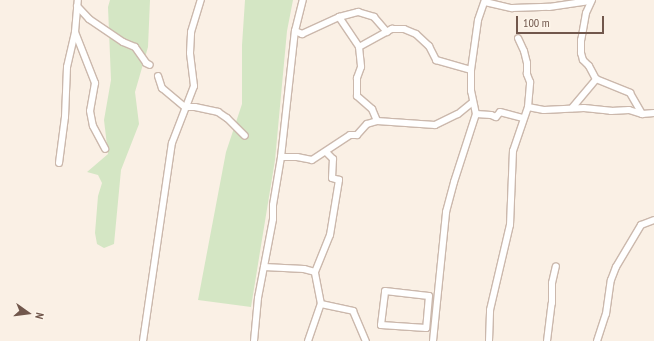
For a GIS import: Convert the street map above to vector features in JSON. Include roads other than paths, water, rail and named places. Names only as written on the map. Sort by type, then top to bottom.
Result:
[{"type":"street","points":[[143,341],[172,143],[194,86],[190,53],[191,32],[200,0]]},
{"type":"street","points":[[254,341],[258,298],[273,219],[273,205],[281,157],[295,31],[303,0]]},
{"type":"street","points":[[433,341],[446,212],[476,114],[473,102],[471,70],[478,20],[485,1],[519,8],[549,7],[591,0]]},
{"type":"street","points":[[591,0],[586,13],[581,53],[596,79],[630,93],[642,114]]},
{"type":"street","points":[[59,163],[65,117],[67,67],[75,32],[78,3]]},
{"type":"street","points":[[78,3],[89,19],[123,42],[135,47],[143,59],[150,65]]},
{"type":"street","points":[[295,31],[302,34],[339,18],[358,12],[374,17],[387,32]]},
{"type":"street","points":[[339,18],[359,47],[361,67],[357,78],[357,96],[372,110],[377,121]]},
{"type":"street","points":[[359,47],[392,29],[404,29],[416,34],[429,46],[436,60],[471,70]]},
{"type":"street","points":[[75,32],[95,83],[90,111],[93,126],[105,149]]},
{"type":"street","points":[[490,341],[490,310],[510,225],[513,151],[528,107],[530,82],[527,74],[527,63],[524,51],[518,38]]},
{"type":"street","points":[[158,76],[162,88],[185,107],[194,107],[218,112],[227,118],[245,136]]},
{"type":"street","points":[[572,108],[596,79]]},
{"type":"street","points":[[281,157],[312,160],[350,135],[357,135],[367,124],[377,121],[435,125],[458,114],[473,102]]},
{"type":"street","points":[[528,107],[544,110],[572,108],[611,111],[629,110],[642,114],[654,113]]},
{"type":"street","points":[[476,114],[491,115],[496,117],[500,112],[523,118]]},
{"type":"street","points":[[308,341],[321,304],[315,272],[330,235],[339,180],[332,178],[333,159],[326,152]]},
{"type":"street","points":[[597,341],[606,314],[611,280],[616,267],[641,225],[654,220]]},
{"type":"street","points":[[547,341],[552,303],[552,283],[556,266]]},
{"type":"street","points":[[264,268],[304,269],[315,272]]},
{"type":"street","points":[[385,291],[429,296],[426,328],[382,325],[385,291]]},
{"type":"street","points":[[321,304],[353,311],[366,341]]}]
